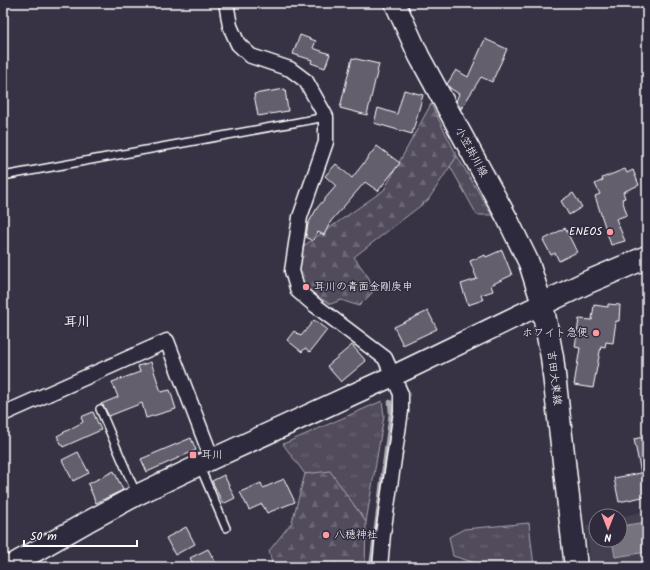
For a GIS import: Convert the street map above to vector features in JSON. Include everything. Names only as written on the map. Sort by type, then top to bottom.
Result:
[{"type":"main road","points":[[542,304],[588,282],[647,257]]},
{"type":"main road","name":"吉田大東線","points":[[542,304],[552,364],[576,567]]},
{"type":"street","points":[[228,3],[227,8],[230,26],[238,44],[252,56],[290,69],[306,82],[326,117],[326,142],[300,217],[292,271],[298,291],[385,358],[401,394],[401,411],[383,534],[380,567]]},
{"type":"street","name":"小笠掛川線","points":[[395,3],[419,56],[507,218],[529,263],[542,304]]},
{"type":"street","points":[[8,567],[86,522],[206,462],[393,376],[542,304]]},
{"type":"street","points":[[3,414],[167,341],[206,462]]},
{"type":"lane","points":[[3,176],[326,117]]},
{"type":"lane","points":[[100,409],[137,496]]},
{"type":"lane","points":[[206,462],[226,528]]},
{"type":"shaded area","points":[[647,511],[647,567],[591,567],[589,548],[628,548],[628,515]]},
{"type":"shaded area","points":[[647,522],[647,552],[615,557],[613,548],[628,548],[628,525]]},
{"type":"shaded area","points":[[586,525],[588,525],[588,542]]},
{"type":"green space","points":[[431,104],[457,156],[428,200],[354,257],[369,278],[372,293],[359,306],[341,300],[331,304],[308,289],[302,280],[299,268],[302,247],[384,190]]},
{"type":"green space","points":[[457,156],[492,215],[477,215],[450,166]]},
{"type":"green space","points":[[382,401],[384,416],[366,522],[330,472],[305,474],[283,444]]},
{"type":"green space","points":[[330,471],[366,522],[365,567],[273,567],[269,551],[292,522],[305,474]]},
{"type":"green space","points":[[529,523],[534,567],[476,567],[475,563],[453,556],[449,537],[464,529]]},
{"type":"building","points":[[300,35],[316,41],[313,48],[330,54],[325,68],[311,63],[312,60],[293,54]]},
{"type":"building","points":[[485,39],[507,49],[492,82],[481,77],[461,109],[456,101],[459,94],[447,84],[456,70],[468,77]]},
{"type":"building","points":[[352,58],[379,64],[367,115],[340,108]]},
{"type":"building","points":[[285,89],[288,111],[258,116],[254,94]]},
{"type":"building","points":[[404,90],[423,95],[412,134],[374,123],[378,108],[397,114]]},
{"type":"building","points":[[377,146],[400,163],[378,191],[365,182],[331,221],[324,235],[318,232],[312,241],[306,237],[308,224],[317,208],[336,186],[325,176],[336,164],[352,178]]},
{"type":"building","points":[[625,169],[627,173],[633,170],[639,185],[623,192],[625,198],[622,199],[627,215],[616,219],[625,241],[611,245],[595,196],[600,194],[595,184],[603,180],[602,178]]},
{"type":"building","points":[[573,193],[582,207],[569,215],[561,201]]},
{"type":"building","points":[[565,228],[577,252],[559,261],[555,253],[551,255],[543,240]]},
{"type":"building","points":[[502,250],[512,275],[491,285],[493,291],[481,295],[483,300],[468,305],[461,284],[477,279],[470,261],[485,255],[486,257]]},
{"type":"building","points":[[608,304],[620,305],[619,321],[616,321],[613,343],[606,342],[605,347],[601,346],[593,388],[574,385],[580,348],[575,347],[579,319],[592,320],[594,305],[608,307]]},
{"type":"building","points":[[428,311],[437,329],[403,345],[394,327]]},
{"type":"building","points":[[314,320],[327,330],[310,352],[305,348],[302,352],[287,340],[294,331],[301,336]]},
{"type":"building","points":[[352,345],[366,361],[341,382],[327,366]]},
{"type":"building","points":[[151,362],[161,392],[170,390],[176,409],[146,418],[142,403],[109,416],[101,404],[118,397],[112,382],[140,372],[138,366]]},
{"type":"building","points":[[93,412],[101,430],[63,447],[57,436],[83,422],[81,417]]},
{"type":"building","points":[[647,436],[647,496],[619,502],[614,478],[641,473],[634,439]]},
{"type":"building","points":[[191,438],[196,450],[147,472],[141,459]]},
{"type":"building","points":[[78,452],[89,473],[73,481],[62,460]]},
{"type":"building","points":[[114,471],[123,490],[96,503],[88,484]]},
{"type":"building","points":[[224,475],[235,498],[223,504],[212,481]]},
{"type":"building","points":[[284,479],[295,502],[267,513],[262,504],[249,510],[240,492],[261,483],[263,488]]},
{"type":"building","points":[[186,527],[195,544],[175,555],[166,538]]},
{"type":"building","points":[[208,549],[218,567],[195,567],[190,558]]},
{"type":"waterway","points":[[371,567],[391,413],[390,402]]},
{"type":"place","name":"ENEOS","points":[[610,232]]},
{"type":"place","name":"耳川の青面金剛庚申","points":[[306,287]]},
{"type":"place","name":"ホワイト急便","points":[[596,333]]},
{"type":"place","name":"耳川","points":[[193,455]]},
{"type":"place","name":"八穂神社","points":[[326,535]]},
{"type":"district","name":"耳川","points":[[77,322]]}]
